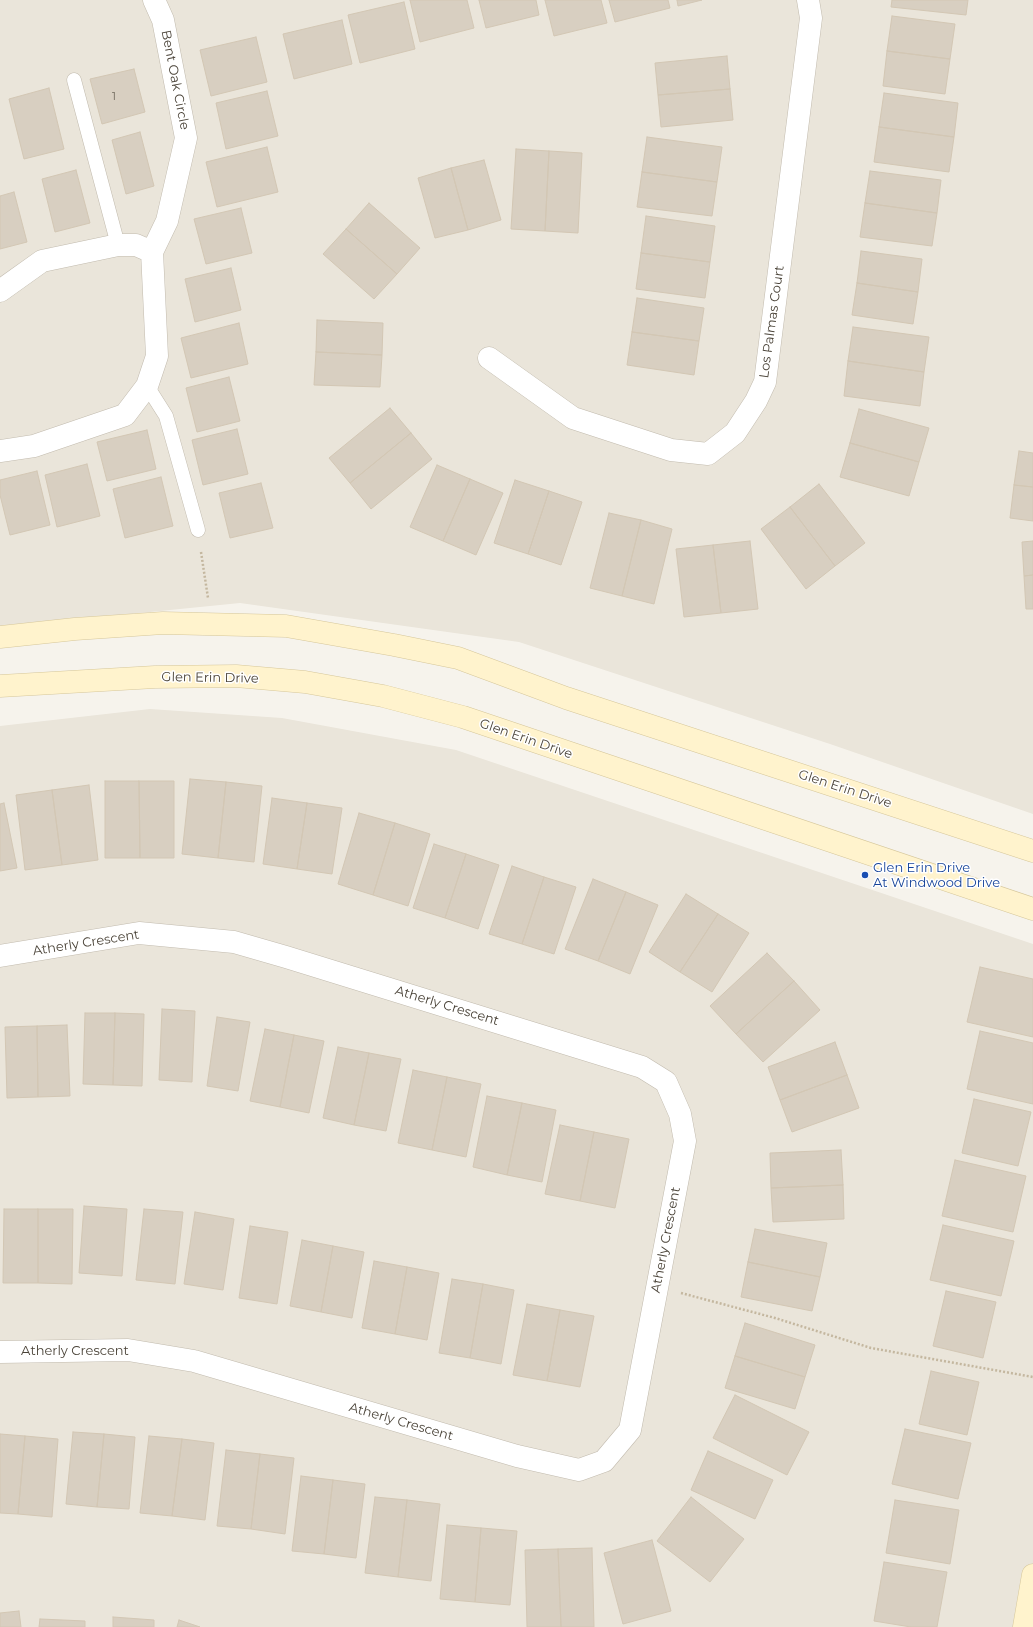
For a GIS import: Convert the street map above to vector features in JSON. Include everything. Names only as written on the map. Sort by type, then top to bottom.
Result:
[{"type":"street","name":"Bent Oak Circle","points":[[0,451],[34,446],[125,415],[148,386],[157,356],[152,252],[167,221],[186,138],[163,20],[154,0]]},
{"type":"street","name":"Los Palmas Court","points":[[489,358],[573,418],[671,450],[708,454],[735,433],[756,401],[765,382],[811,18],[808,0]]},
{"type":"street","points":[[0,291],[42,261],[118,245],[136,245],[152,252]]},
{"type":"street","name":"Glen Erin Drive","points":[[0,637],[75,629],[163,623],[286,626],[344,635],[458,658],[566,698],[1033,851]]},
{"type":"street","name":"Glen Erin Drive","points":[[0,686],[148,677],[236,676],[305,682],[383,696],[463,717],[1033,910]]},
{"type":"street","name":"Atherly Crescent","points":[[0,956],[139,933],[234,942],[294,959],[642,1067],[666,1082],[680,1114],[685,1141],[630,1430],[604,1461],[579,1470],[517,1456],[194,1361],[128,1350],[0,1352]]},
{"type":"street","points":[[1024,1627],[1033,1575]]},
{"type":"lane","points":[[74,80],[118,245]]},
{"type":"lane","points":[[148,386],[166,416],[198,530]]},
{"type":"path","points":[[198,530],[212,624]]},
{"type":"path","points":[[658,1286],[775,1318],[871,1348],[1033,1377]]},
{"type":"shaded area","points":[[0,0],[1033,0],[1033,814],[830,744],[519,642],[240,603],[0,627]]},
{"type":"shaded area","points":[[150,709],[282,718],[456,750],[1033,944],[1033,1627],[0,1627],[0,726]]},
{"type":"building","points":[[410,0],[467,0],[474,28],[420,42]]},
{"type":"building","points":[[479,0],[536,0],[539,15],[486,28]]},
{"type":"building","points":[[545,0],[601,0],[607,23],[554,36]]},
{"type":"building","points":[[609,0],[668,0],[670,8],[615,22]]},
{"type":"building","points":[[677,0],[702,0],[678,6]]},
{"type":"building","points":[[892,0],[968,0],[966,15],[891,7]]},
{"type":"building","points":[[404,2],[415,49],[360,63],[348,15]]},
{"type":"building","points":[[892,16],[955,24],[950,59],[887,51]]},
{"type":"building","points":[[342,20],[352,64],[294,79],[283,34]]},
{"type":"building","points":[[256,37],[267,82],[211,96],[200,50]]},
{"type":"building","points":[[887,51],[950,59],[945,94],[883,86]]},
{"type":"building","points":[[727,56],[730,89],[658,95],[655,63]]},
{"type":"building","points":[[134,69],[145,112],[102,124],[90,79]]},
{"type":"building","points":[[49,88],[64,149],[24,159],[9,99]]},
{"type":"building","points":[[730,89],[733,120],[661,127],[658,95]]},
{"type":"building","points":[[267,91],[278,136],[226,149],[216,103]]},
{"type":"building","points":[[884,93],[958,103],[954,137],[879,127]]},
{"type":"building","points":[[879,127],[954,137],[949,172],[874,162]]},
{"type":"building","points":[[140,132],[154,186],[126,194],[112,140]]},
{"type":"building","points":[[647,137],[722,147],[717,182],[642,172]]},
{"type":"building","points":[[267,147],[278,192],[217,207],[206,162]]},
{"type":"building","points":[[516,149],[549,151],[545,231],[511,229]]},
{"type":"building","points":[[549,151],[582,153],[578,233],[545,231]]},
{"type":"building","points":[[484,160],[501,220],[468,230],[451,168]]},
{"type":"building","points":[[451,168],[468,230],[435,238],[418,178]]},
{"type":"building","points":[[76,170],[90,223],[55,232],[42,179]]},
{"type":"building","points":[[870,171],[941,180],[937,213],[865,203]]},
{"type":"building","points":[[642,172],[717,182],[712,216],[637,207]]},
{"type":"building","points":[[14,192],[27,242],[0,249],[0,196]]},
{"type":"building","points":[[369,203],[420,248],[397,274],[346,229]]},
{"type":"building","points":[[865,203],[937,213],[932,246],[860,237]]},
{"type":"building","points":[[241,208],[252,253],[206,264],[194,219]]},
{"type":"building","points":[[646,216],[715,226],[710,262],[641,253]]},
{"type":"building","points":[[346,229],[397,274],[374,299],[323,254]]},
{"type":"building","points":[[861,251],[922,259],[918,292],[857,283]]},
{"type":"building","points":[[641,253],[710,262],[705,298],[636,289]]},
{"type":"building","points":[[231,268],[241,310],[195,322],[185,279]]},
{"type":"building","points":[[857,283],[918,292],[913,324],[852,315]]},
{"type":"building","points":[[637,298],[704,308],[699,341],[632,332]]},
{"type":"building","points":[[317,320],[383,323],[382,355],[316,352]]},
{"type":"building","points":[[239,323],[248,364],[191,378],[181,338]]},
{"type":"building","points":[[853,327],[929,337],[924,372],[848,361]]},
{"type":"building","points":[[632,332],[699,341],[694,375],[627,365]]},
{"type":"building","points":[[316,352],[382,355],[380,387],[314,385]]},
{"type":"building","points":[[848,361],[924,372],[920,406],[844,396]]},
{"type":"building","points":[[229,377],[240,421],[197,432],[186,388]]},
{"type":"building","points":[[390,408],[411,433],[350,483],[329,458]]},
{"type":"building","points":[[859,409],[929,428],[919,462],[850,443]]},
{"type":"building","points":[[237,429],[248,474],[203,485],[192,440]]},
{"type":"building","points":[[147,430],[156,469],[107,481],[97,442]]},
{"type":"building","points":[[411,433],[432,459],[371,509],[350,483]]},
{"type":"building","points":[[850,443],[919,462],[909,496],[840,477]]},
{"type":"building","points":[[1019,451],[1033,453],[1033,487],[1014,485]]},
{"type":"building","points":[[87,464],[100,516],[57,527],[45,475]]},
{"type":"building","points":[[437,465],[470,479],[443,541],[410,527]]},
{"type":"building","points":[[37,471],[50,525],[10,535],[0,495],[0,480]]},
{"type":"building","points":[[161,477],[173,526],[125,538],[113,489]]},
{"type":"building","points":[[470,479],[503,493],[476,555],[443,541]]},
{"type":"building","points":[[515,480],[549,491],[528,554],[494,543]]},
{"type":"building","points":[[261,483],[273,528],[230,538],[219,493]]},
{"type":"building","points":[[819,484],[865,543],[835,566],[790,507]]},
{"type":"building","points":[[1014,485],[1033,487],[1033,521],[1010,518]]},
{"type":"building","points":[[549,491],[582,502],[561,565],[528,554]]},
{"type":"building","points":[[790,507],[835,566],[806,589],[761,529]]},
{"type":"building","points":[[609,513],[641,520],[622,596],[590,588]]},
{"type":"building","points":[[641,520],[672,529],[654,604],[622,596]]},
{"type":"building","points":[[750,541],[758,609],[721,613],[713,545]]},
{"type":"building","points":[[1033,541],[1033,575],[1024,576],[1022,542]]},
{"type":"building","points":[[713,545],[721,613],[684,617],[676,549]]},
{"type":"building","points":[[1033,575],[1033,609],[1026,609],[1024,576]]},
{"type":"building","points":[[190,779],[226,782],[218,858],[182,854]]},
{"type":"building","points":[[105,781],[139,781],[140,858],[105,858]]},
{"type":"building","points":[[139,781],[174,781],[174,858],[140,858]]},
{"type":"building","points":[[226,782],[262,786],[254,862],[218,858]]},
{"type":"building","points":[[89,785],[98,860],[62,865],[52,790]]},
{"type":"building","points":[[52,790],[62,865],[25,870],[16,795]]},
{"type":"building","points":[[272,798],[307,803],[297,869],[263,864]]},
{"type":"building","points":[[4,803],[17,868],[0,871],[0,804]]},
{"type":"building","points":[[307,803],[342,808],[332,874],[297,869]]},
{"type":"building","points":[[359,813],[395,823],[373,895],[338,884]]},
{"type":"building","points":[[395,823],[430,834],[408,906],[373,895]]},
{"type":"building","points":[[434,844],[466,854],[445,918],[413,908]]},
{"type":"building","points":[[466,854],[499,865],[478,929],[445,918]]},
{"type":"building","points":[[512,866],[544,877],[522,944],[489,934]]},
{"type":"building","points":[[544,877],[576,887],[554,954],[522,944]]},
{"type":"building","points":[[593,879],[626,892],[598,961],[565,949]]},
{"type":"building","points":[[626,892],[658,905],[630,974],[598,961]]},
{"type":"building","points":[[686,894],[718,914],[680,972],[649,952]]},
{"type":"building","points":[[718,914],[749,933],[712,992],[680,972]]},
{"type":"building","points":[[767,953],[794,981],[736,1034],[710,1006]]},
{"type":"building","points":[[980,967],[1033,979],[1033,1037],[967,1022]]},
{"type":"building","points":[[794,981],[820,1010],[763,1062],[736,1034]]},
{"type":"building","points":[[162,1009],[195,1011],[192,1082],[159,1080]]},
{"type":"building","points":[[85,1013],[115,1013],[113,1085],[83,1084]]},
{"type":"building","points":[[115,1013],[144,1014],[142,1086],[113,1085]]},
{"type":"building","points":[[217,1017],[250,1022],[238,1091],[207,1086]]},
{"type":"building","points":[[67,1025],[70,1096],[38,1097],[37,1026]]},
{"type":"building","points":[[37,1026],[38,1097],[7,1098],[5,1027]]},
{"type":"building","points":[[265,1029],[294,1035],[280,1107],[250,1101]]},
{"type":"building","points":[[980,1031],[1033,1043],[1033,1104],[967,1089]]},
{"type":"building","points":[[294,1035],[324,1041],[309,1113],[280,1107]]},
{"type":"building","points":[[835,1042],[847,1075],[780,1100],[768,1067]]},
{"type":"building","points":[[338,1047],[369,1053],[354,1125],[323,1118]]},
{"type":"building","points":[[369,1053],[401,1059],[386,1131],[354,1125]]},
{"type":"building","points":[[413,1070],[447,1077],[432,1150],[398,1143]]},
{"type":"building","points":[[847,1075],[859,1108],[792,1132],[780,1100]]},
{"type":"building","points":[[447,1077],[481,1084],[466,1157],[432,1150]]},
{"type":"building","points":[[487,1096],[522,1103],[507,1175],[473,1167]]},
{"type":"building","points":[[974,1099],[1031,1112],[1018,1166],[962,1153]]},
{"type":"building","points":[[522,1103],[556,1110],[542,1182],[507,1175]]},
{"type":"building","points":[[560,1125],[594,1132],[580,1201],[545,1194]]},
{"type":"building","points":[[594,1132],[629,1139],[615,1208],[580,1201]]},
{"type":"building","points":[[841,1150],[843,1185],[771,1188],[770,1153]]},
{"type":"building","points":[[955,1160],[1026,1176],[1013,1232],[942,1216]]},
{"type":"building","points":[[843,1185],[844,1219],[773,1222],[771,1188]]},
{"type":"building","points":[[84,1206],[127,1209],[122,1276],[79,1273]]},
{"type":"building","points":[[4,1209],[38,1209],[38,1283],[3,1283]]},
{"type":"building","points":[[38,1209],[73,1209],[72,1284],[38,1283]]},
{"type":"building","points":[[144,1209],[183,1212],[175,1284],[136,1280]]},
{"type":"building","points":[[195,1212],[234,1219],[223,1290],[184,1284]]},
{"type":"building","points":[[943,1225],[1014,1241],[1001,1296],[930,1280]]},
{"type":"building","points":[[250,1226],[288,1232],[277,1304],[239,1298]]},
{"type":"building","points":[[755,1229],[827,1243],[820,1277],[748,1262]]},
{"type":"building","points":[[302,1240],[333,1246],[321,1312],[290,1306]]},
{"type":"building","points":[[333,1246],[364,1252],[352,1318],[321,1312]]},
{"type":"building","points":[[374,1261],[407,1267],[395,1334],[362,1328]]},
{"type":"building","points":[[748,1262],[820,1277],[812,1311],[741,1297]]},
{"type":"building","points":[[407,1267],[439,1273],[427,1340],[395,1334]]},
{"type":"building","points":[[452,1279],[483,1284],[470,1358],[439,1353]]},
{"type":"building","points":[[483,1284],[514,1290],[501,1364],[470,1358]]},
{"type":"building","points":[[946,1291],[996,1302],[983,1358],[933,1346]]},
{"type":"building","points":[[527,1304],[560,1310],[547,1381],[513,1375]]},
{"type":"building","points":[[560,1310],[594,1316],[580,1387],[547,1381]]},
{"type":"building","points":[[745,1323],[815,1345],[805,1377],[735,1356]]},
{"type":"building","points":[[735,1356],[805,1377],[795,1409],[725,1388]]},
{"type":"building","points":[[931,1371],[979,1382],[967,1435],[919,1424]]},
{"type":"building","points":[[735,1395],[809,1432],[787,1475],[713,1438]]},
{"type":"building","points":[[905,1429],[971,1443],[958,1499],[892,1484]]},
{"type":"building","points":[[73,1432],[104,1434],[97,1507],[66,1504]]},
{"type":"building","points":[[0,1434],[25,1436],[18,1514],[0,1513]]},
{"type":"building","points":[[104,1434],[135,1437],[129,1509],[97,1507]]},
{"type":"building","points":[[25,1436],[58,1439],[52,1517],[18,1514]]},
{"type":"building","points":[[149,1436],[182,1439],[172,1516],[140,1513]]},
{"type":"building","points":[[182,1439],[214,1443],[205,1520],[172,1516]]},
{"type":"building","points":[[226,1450],[260,1454],[251,1529],[217,1526]]},
{"type":"building","points":[[708,1451],[773,1480],[755,1519],[691,1490]]},
{"type":"building","points":[[260,1454],[294,1458],[285,1534],[251,1529]]},
{"type":"building","points":[[301,1476],[333,1480],[324,1554],[292,1551]]},
{"type":"building","points":[[333,1480],[365,1484],[356,1558],[324,1554]]},
{"type":"building","points":[[375,1497],[407,1500],[398,1577],[365,1573]]},
{"type":"building","points":[[691,1497],[744,1539],[710,1582],[657,1541]]},
{"type":"building","points":[[407,1500],[440,1504],[431,1581],[398,1577]]},
{"type":"building","points":[[895,1500],[959,1510],[950,1564],[886,1553]]},
{"type":"building","points":[[447,1525],[481,1528],[475,1602],[440,1599]]},
{"type":"building","points":[[481,1528],[517,1531],[510,1605],[475,1602]]},
{"type":"building","points":[[652,1540],[671,1611],[623,1624],[604,1553]]},
{"type":"building","points":[[592,1548],[594,1627],[561,1627],[558,1549]]},
{"type":"building","points":[[558,1549],[561,1627],[527,1627],[525,1550]]},
{"type":"building","points":[[884,1562],[947,1572],[937,1627],[911,1627],[874,1621]]},
{"type":"building","points":[[19,1611],[21,1627],[0,1627],[0,1613]]},
{"type":"building","points":[[113,1617],[154,1620],[154,1627],[113,1627]]},
{"type":"building","points":[[40,1619],[85,1621],[85,1627],[39,1627]]},
{"type":"building","points":[[179,1620],[200,1627],[177,1627]]},
{"type":"place","name":"Glen Erin Drive At Windwood Drive","points":[[865,875]]}]
